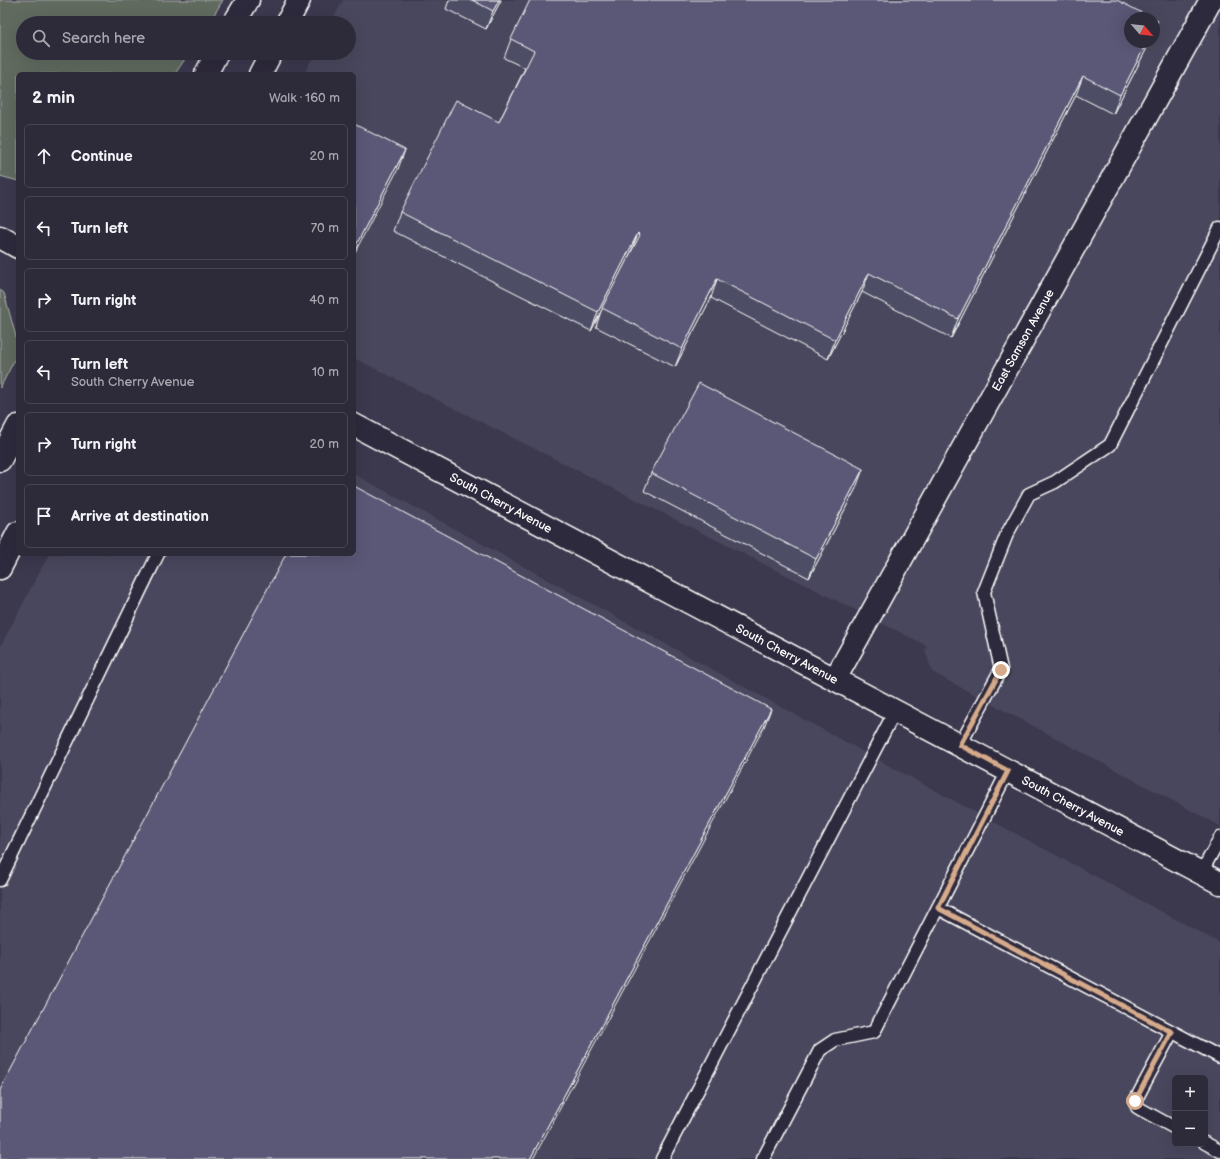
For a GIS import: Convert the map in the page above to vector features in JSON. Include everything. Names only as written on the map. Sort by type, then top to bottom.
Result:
[{"type":"street","points":[[238,16],[248,0]]},
{"type":"street","points":[[291,16],[300,0]]},
{"type":"street","name":"East Samson Avenue","points":[[835,679],[1211,0]]},
{"type":"street","points":[[207,72],[213,60]]},
{"type":"street","points":[[261,72],[267,60]]},
{"type":"street","points":[[0,237],[16,246]]},
{"type":"street","name":"South Cherry Avenue","points":[[356,426],[1220,883]]},
{"type":"street","points":[[0,460],[16,430]]},
{"type":"street","points":[[0,568],[16,538]]},
{"type":"lane","points":[[960,745],[1001,670],[984,592],[1007,534],[1029,494],[1055,482],[1110,445],[1220,228]]},
{"type":"lane","points":[[0,880],[157,556]]},
{"type":"lane","points":[[662,1159],[895,711]]},
{"type":"lane","points":[[763,1159],[820,1050],[835,1040],[874,1032],[1008,771]]},
{"type":"lane","points":[[1201,873],[1220,838]]},
{"type":"lane","points":[[938,908],[1220,1057]]},
{"type":"lane","points":[[1172,1032],[1135,1101],[1137,1107],[1172,1126]]},
{"type":"lane","points":[[1208,1145],[1220,1151]]},
{"type":"shaded area","points":[[343,0],[1220,0],[1220,826],[932,672],[925,650],[927,646],[356,359],[356,72],[305,72],[311,60],[356,60],[356,16],[335,16]]},
{"type":"shaded area","points":[[356,475],[895,769],[1220,943],[1220,1159],[0,1159],[0,647],[48,556],[356,556]]},
{"type":"green space","points":[[0,0],[223,0],[213,16],[16,16],[16,60],[184,60],[176,72],[16,72],[16,180],[0,176]]},
{"type":"green space","points":[[0,290],[4,293],[16,337],[16,357],[0,388]]},
{"type":"building","points":[[472,0],[499,0],[493,11]]},
{"type":"building","points":[[530,0],[1117,0],[1140,12],[1124,12],[1124,48],[1144,48],[1120,95],[1083,76],[958,319],[869,273],[835,340],[717,279],[682,349],[602,308],[640,235],[638,233],[598,312],[400,212],[456,100],[499,122],[534,51],[511,39]]},
{"type":"building","points":[[356,125],[405,150],[356,245]]},
{"type":"building","points":[[699,383],[863,469],[816,559],[651,473]]},
{"type":"building","points":[[356,487],[771,709],[530,1159],[0,1159],[0,1090],[285,556],[356,556]]},
{"type":"route","points":[[1001,670],[960,745],[1008,771],[938,908],[1172,1032],[1135,1101]]}]
